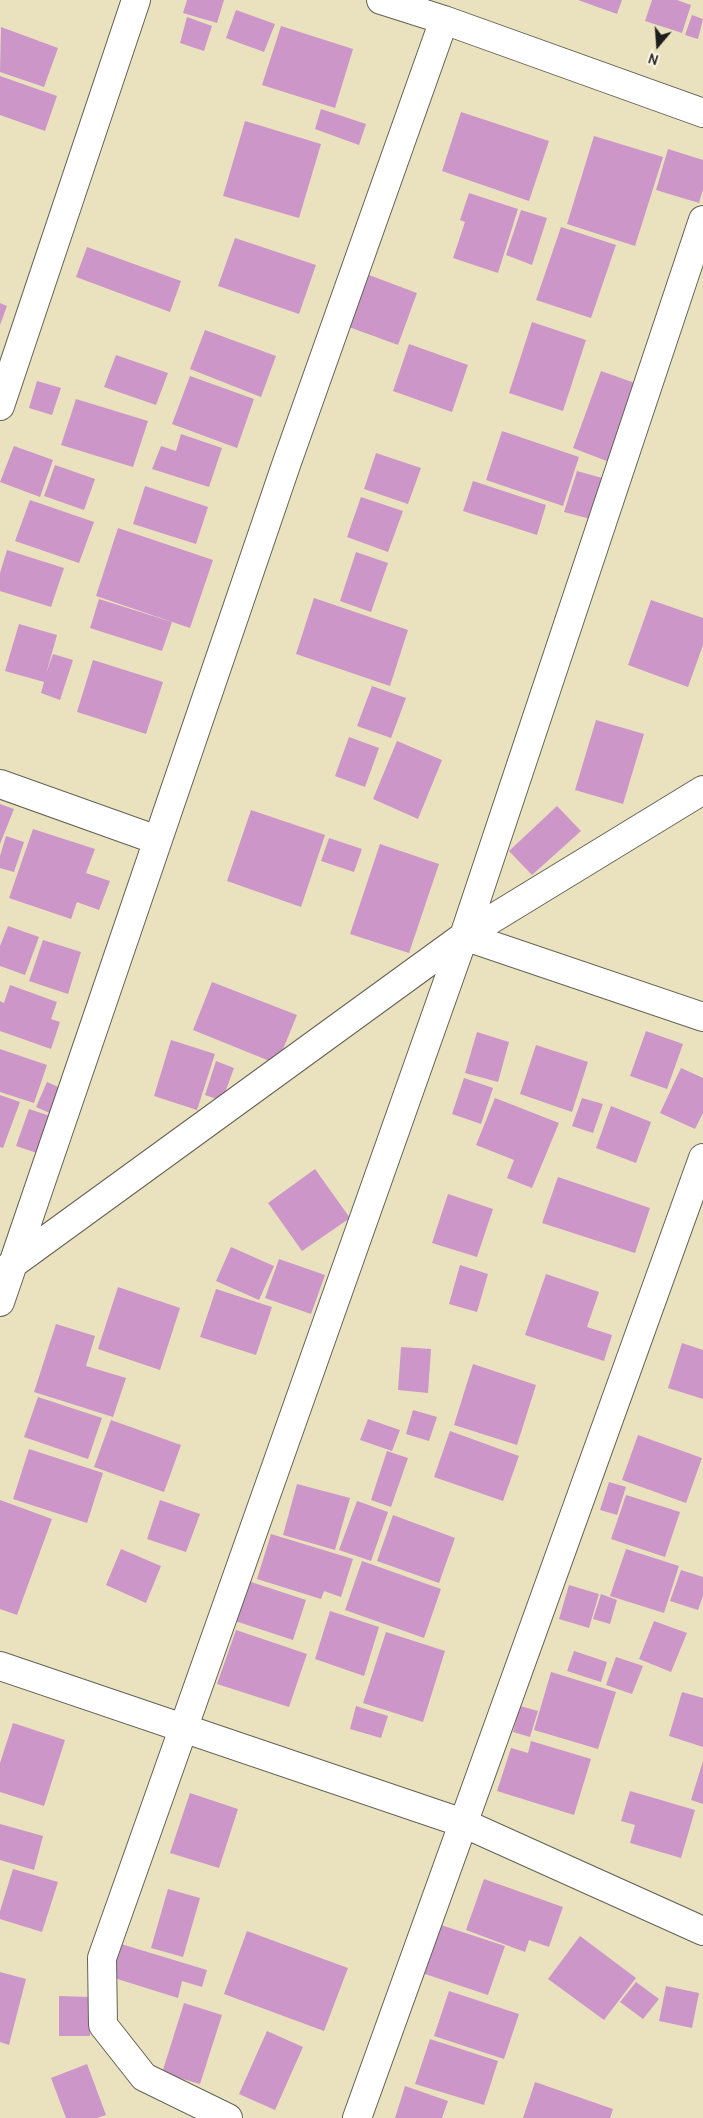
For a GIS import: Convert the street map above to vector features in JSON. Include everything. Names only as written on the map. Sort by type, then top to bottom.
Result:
[{"type":"street","points":[[0,406],[136,0]]},
{"type":"street","points":[[381,0],[444,20],[703,112]]},
{"type":"street","points":[[0,1302],[6,1268],[158,840],[286,465],[444,20]]},
{"type":"street","points":[[228,2118],[144,2077],[103,2025],[102,1958],[464,936],[703,220]]},
{"type":"street","points":[[0,784],[158,840]]},
{"type":"street","points":[[6,1268],[464,936],[703,790]]},
{"type":"street","points":[[464,936],[703,1017]]},
{"type":"street","points":[[357,2118],[703,1158]]},
{"type":"street","points":[[0,1666],[463,1824],[703,1931]]},
{"type":"building","points":[[187,0],[224,0],[217,23],[183,13]]},
{"type":"building","points":[[578,0],[622,0],[617,14]]},
{"type":"building","points":[[652,0],[677,0],[691,5],[682,33],[645,21]]},
{"type":"building","points":[[236,10],[275,24],[264,52],[226,38]]},
{"type":"building","points":[[692,15],[703,19],[698,39],[685,35]]},
{"type":"building","points":[[187,17],[212,26],[204,51],[180,43]]},
{"type":"building","points":[[281,26],[353,49],[335,108],[262,85]]},
{"type":"building","points":[[1,27],[58,48],[44,87],[0,72]]},
{"type":"building","points":[[0,76],[57,96],[45,131],[0,115]]},
{"type":"building","points":[[321,109],[366,124],[359,145],[315,129]]},
{"type":"building","points":[[461,112],[549,141],[529,201],[442,171]]},
{"type":"building","points":[[245,121],[321,144],[299,218],[223,196]]},
{"type":"building","points":[[594,136],[663,157],[635,246],[567,224]]},
{"type":"building","points":[[668,149],[703,160],[703,189],[699,203],[656,190]]},
{"type":"building","points":[[469,193],[518,209],[498,273],[453,258],[465,222],[460,220]]},
{"type":"building","points":[[521,210],[547,218],[532,265],[506,255]]},
{"type":"building","points":[[561,227],[616,245],[591,318],[536,300]]},
{"type":"building","points":[[235,238],[316,265],[299,314],[218,286]]},
{"type":"building","points":[[87,247],[181,281],[170,312],[76,277]]},
{"type":"building","points":[[369,275],[417,293],[398,345],[349,327]]},
{"type":"building","points":[[0,303],[7,306],[0,325]]},
{"type":"building","points":[[532,322],[586,340],[563,411],[509,393]]},
{"type":"building","points":[[205,330],[276,356],[261,397],[190,369]]},
{"type":"building","points":[[409,344],[468,365],[452,412],[393,391]]},
{"type":"building","points":[[116,355],[168,373],[156,405],[104,387]]},
{"type":"building","points":[[601,371],[646,387],[617,465],[573,448]]},
{"type":"building","points":[[190,376],[254,399],[237,448],[172,424]]},
{"type":"building","points":[[37,381],[61,388],[52,415],[29,408]]},
{"type":"building","points":[[76,399],[148,421],[133,467],[61,445]]},
{"type":"building","points":[[502,431],[579,457],[563,506],[486,480]]},
{"type":"building","points":[[181,434],[222,448],[209,487],[152,469],[161,446],[176,451]]},
{"type":"building","points":[[14,446],[53,460],[40,497],[0,482]]},
{"type":"building","points":[[376,453],[421,468],[408,504],[364,489]]},
{"type":"building","points":[[55,465],[95,479],[84,510],[44,496]]},
{"type":"building","points":[[577,471],[613,481],[598,521],[564,512]]},
{"type":"building","points":[[473,481],[546,505],[537,535],[463,511]]},
{"type":"building","points":[[145,486],[208,507],[196,544],[133,524]]},
{"type":"building","points":[[361,497],[403,511],[388,552],[347,537]]},
{"type":"building","points":[[30,500],[94,522],[79,563],[15,541]]},
{"type":"building","points":[[118,528],[213,560],[190,628],[96,596]]},
{"type":"building","points":[[7,550],[64,568],[51,607],[0,591],[0,573]]},
{"type":"building","points":[[356,552],[388,563],[371,612],[340,601]]},
{"type":"building","points":[[314,598],[408,630],[390,686],[296,654]]},
{"type":"building","points":[[99,599],[172,622],[162,651],[90,628]]},
{"type":"building","points":[[651,600],[703,618],[703,645],[688,687],[628,665]]},
{"type":"building","points":[[19,624],[57,635],[46,674],[53,654],[73,660],[60,700],[41,693],[44,682],[5,671]]},
{"type":"building","points":[[93,660],[163,682],[146,734],[77,712]]},
{"type":"building","points":[[372,686],[406,698],[391,738],[357,726]]},
{"type":"building","points":[[596,720],[644,734],[623,804],[575,790]]},
{"type":"building","points":[[349,737],[379,748],[365,787],[335,776]]},
{"type":"building","points":[[397,741],[442,760],[418,819],[373,799]]},
{"type":"building","points":[[0,804],[14,809],[0,844]]},
{"type":"building","points":[[557,806],[581,831],[532,875],[509,851]]},
{"type":"building","points":[[251,810],[325,835],[301,907],[227,881]]},
{"type":"building","points":[[33,829],[95,849],[86,873],[110,881],[99,910],[77,902],[71,919],[9,898]]},
{"type":"building","points":[[6,836],[24,842],[14,872],[0,868],[0,856]]},
{"type":"building","points":[[329,838],[362,849],[354,872],[321,861]]},
{"type":"building","points":[[380,844],[439,864],[409,953],[350,934]]},
{"type":"building","points":[[8,926],[39,937],[25,975],[0,966],[0,946]]},
{"type":"building","points":[[43,940],[81,952],[68,994],[29,981]]},
{"type":"building","points":[[212,982],[297,1015],[277,1064],[193,1030]]},
{"type":"building","points":[[10,985],[57,1002],[51,1019],[60,1022],[51,1049],[0,1031],[0,1001],[4,1003]]},
{"type":"building","points":[[646,1031],[683,1044],[667,1089],[630,1076]]},
{"type":"building","points":[[477,1032],[509,1042],[498,1082],[465,1073]]},
{"type":"building","points":[[171,1040],[215,1054],[197,1110],[154,1096]]},
{"type":"building","points":[[536,1045],[588,1062],[572,1112],[520,1094]]},
{"type":"building","points":[[0,1049],[47,1065],[34,1103],[0,1092]]},
{"type":"building","points":[[216,1061],[234,1068],[222,1101],[205,1095]]},
{"type":"building","points":[[681,1068],[703,1078],[703,1113],[695,1129],[660,1113]]},
{"type":"building","points":[[464,1078],[493,1088],[481,1124],[452,1114]]},
{"type":"building","points":[[47,1082],[65,1090],[54,1115],[36,1107]]},
{"type":"building","points":[[0,1095],[20,1102],[3,1148],[0,1147]]},
{"type":"building","points":[[495,1098],[559,1123],[532,1188],[507,1178],[514,1160],[476,1145]]},
{"type":"building","points":[[582,1098],[603,1104],[593,1133],[572,1126]]},
{"type":"building","points":[[611,1106],[651,1122],[636,1163],[596,1148]]},
{"type":"building","points":[[29,1109],[50,1116],[37,1153],[16,1146]]},
{"type":"building","points":[[315,1169],[350,1218],[302,1251],[268,1203]]},
{"type":"building","points":[[558,1177],[650,1208],[635,1253],[542,1223]]},
{"type":"building","points":[[448,1194],[493,1209],[477,1257],[432,1243]]},
{"type":"building","points":[[231,1247],[274,1266],[259,1300],[216,1281]]},
{"type":"building","points":[[279,1259],[325,1275],[311,1314],[265,1298]]},
{"type":"building","points":[[460,1265],[488,1274],[477,1312],[449,1304]]},
{"type":"building","points":[[546,1274],[599,1292],[587,1327],[612,1335],[604,1361],[525,1335]]},
{"type":"building","points":[[118,1287],[180,1308],[160,1370],[98,1349]]},
{"type":"building","points":[[216,1289],[272,1307],[256,1355],[200,1337]]},
{"type":"building","points":[[56,1324],[95,1336],[86,1366],[126,1378],[113,1417],[34,1392]]},
{"type":"building","points":[[682,1343],[703,1350],[703,1399],[668,1388]]},
{"type":"building","points":[[401,1347],[431,1349],[428,1393],[398,1390]]},
{"type":"building","points":[[473,1364],[536,1385],[517,1445],[454,1425]]},
{"type":"building","points":[[38,1397],[102,1418],[88,1459],[24,1437]]},
{"type":"building","points":[[413,1410],[437,1417],[429,1441],[406,1434]]},
{"type":"building","points":[[368,1419],[400,1430],[392,1451],[360,1440]]},
{"type":"building","points":[[111,1420],[181,1445],[164,1492],[94,1467]]},
{"type":"building","points":[[450,1431],[519,1456],[503,1501],[434,1477]]},
{"type":"building","points":[[638,1435],[702,1458],[686,1503],[622,1480]]},
{"type":"building","points":[[29,1449],[103,1473],[87,1523],[13,1499]]},
{"type":"building","points":[[387,1451],[408,1458],[391,1507],[371,1500]]},
{"type":"building","points":[[609,1482],[626,1487],[617,1515],[600,1510]]},
{"type":"building","points":[[297,1484],[350,1498],[335,1550],[283,1535]]},
{"type":"building","points":[[626,1495],[680,1512],[665,1557],[611,1539]]},
{"type":"building","points":[[0,1500],[52,1519],[17,1615],[0,1609]]},
{"type":"building","points":[[160,1500],[200,1514],[186,1552],[147,1539]]},
{"type":"building","points":[[357,1501],[388,1512],[371,1561],[339,1550]]},
{"type":"building","points":[[393,1515],[455,1538],[439,1583],[377,1561]]},
{"type":"building","points":[[271,1534],[353,1559],[341,1597],[324,1591],[321,1599],[257,1579]]},
{"type":"building","points":[[121,1549],[161,1566],[146,1603],[106,1585]]},
{"type":"building","points":[[626,1549],[679,1566],[664,1613],[610,1596]]},
{"type":"building","points":[[362,1561],[441,1589],[424,1638],[345,1610]]},
{"type":"building","points":[[681,1570],[703,1577],[703,1596],[698,1610],[670,1601]]},
{"type":"building","points":[[245,1580],[306,1600],[293,1640],[232,1620]]},
{"type":"building","points":[[569,1585],[599,1594],[589,1628],[559,1619]]},
{"type":"building","points":[[601,1594],[617,1600],[610,1624],[593,1619]]},
{"type":"building","points":[[330,1611],[379,1627],[364,1676],[315,1659]]},
{"type":"building","points":[[654,1621],[687,1633],[671,1672],[639,1659]]},
{"type":"building","points":[[236,1630],[307,1654],[289,1707],[217,1684]]},
{"type":"building","points":[[386,1632],[445,1651],[423,1722],[363,1703]]},
{"type":"building","points":[[574,1651],[607,1662],[601,1682],[567,1671]]},
{"type":"building","points":[[616,1657],[643,1666],[632,1694],[606,1685]]},
{"type":"building","points":[[551,1672],[616,1692],[598,1749],[534,1730]]},
{"type":"building","points":[[682,1692],[703,1698],[703,1747],[669,1736]]},
{"type":"building","points":[[356,1706],[388,1716],[381,1738],[350,1729]]},
{"type":"building","points":[[520,1706],[538,1711],[530,1737],[513,1732]]},
{"type":"building","points":[[13,1723],[65,1740],[44,1806],[0,1792],[0,1763]]},
{"type":"building","points":[[531,1741],[591,1759],[574,1815],[497,1791],[511,1748],[528,1753]]},
{"type":"building","points":[[703,1761],[703,1804],[691,1800]]},
{"type":"building","points":[[630,1791],[695,1810],[681,1858],[630,1843],[635,1825],[621,1821]]},
{"type":"building","points":[[190,1793],[238,1809],[219,1868],[170,1853]]},
{"type":"building","points":[[0,1824],[43,1836],[34,1870],[0,1860]]},
{"type":"building","points":[[13,1869],[58,1882],[42,1932],[0,1919],[0,1911]]},
{"type":"building","points":[[484,1879],[563,1907],[549,1947],[529,1940],[525,1952],[466,1930]]},
{"type":"building","points":[[168,1889],[200,1898],[183,1957],[151,1948]]},
{"type":"building","points":[[432,1922],[505,1946],[488,1995],[416,1971]]},
{"type":"building","points":[[247,1931],[348,1968],[324,2031],[224,1994]]},
{"type":"building","points":[[580,1936],[636,1978],[604,2020],[548,1979]]},
{"type":"building","points":[[121,1944],[207,1970],[202,1987],[182,1981],[178,1998],[111,1977]]},
{"type":"building","points":[[0,1972],[26,1979],[9,2045],[0,2042]]},
{"type":"building","points":[[636,1982],[659,1999],[643,2019],[620,2002]]},
{"type":"building","points":[[666,1986],[699,1993],[692,2028],[659,2021]]},
{"type":"building","points":[[449,1991],[519,2014],[504,2059],[434,2036]]},
{"type":"building","points":[[59,1996],[91,1997],[90,2036],[59,2036]]},
{"type":"building","points":[[184,2003],[222,2015],[200,2084],[162,2073]]},
{"type":"building","points":[[267,2031],[303,2047],[275,2110],[239,2094]]},
{"type":"building","points":[[430,2039],[498,2061],[484,2105],[415,2084]]},
{"type":"building","points":[[87,2064],[106,2115],[97,2118],[66,2118],[51,2078]]},
{"type":"building","points":[[535,2082],[613,2109],[610,2118],[523,2118]]},
{"type":"building","points":[[405,2086],[448,2101],[442,2118],[395,2118]]}]
